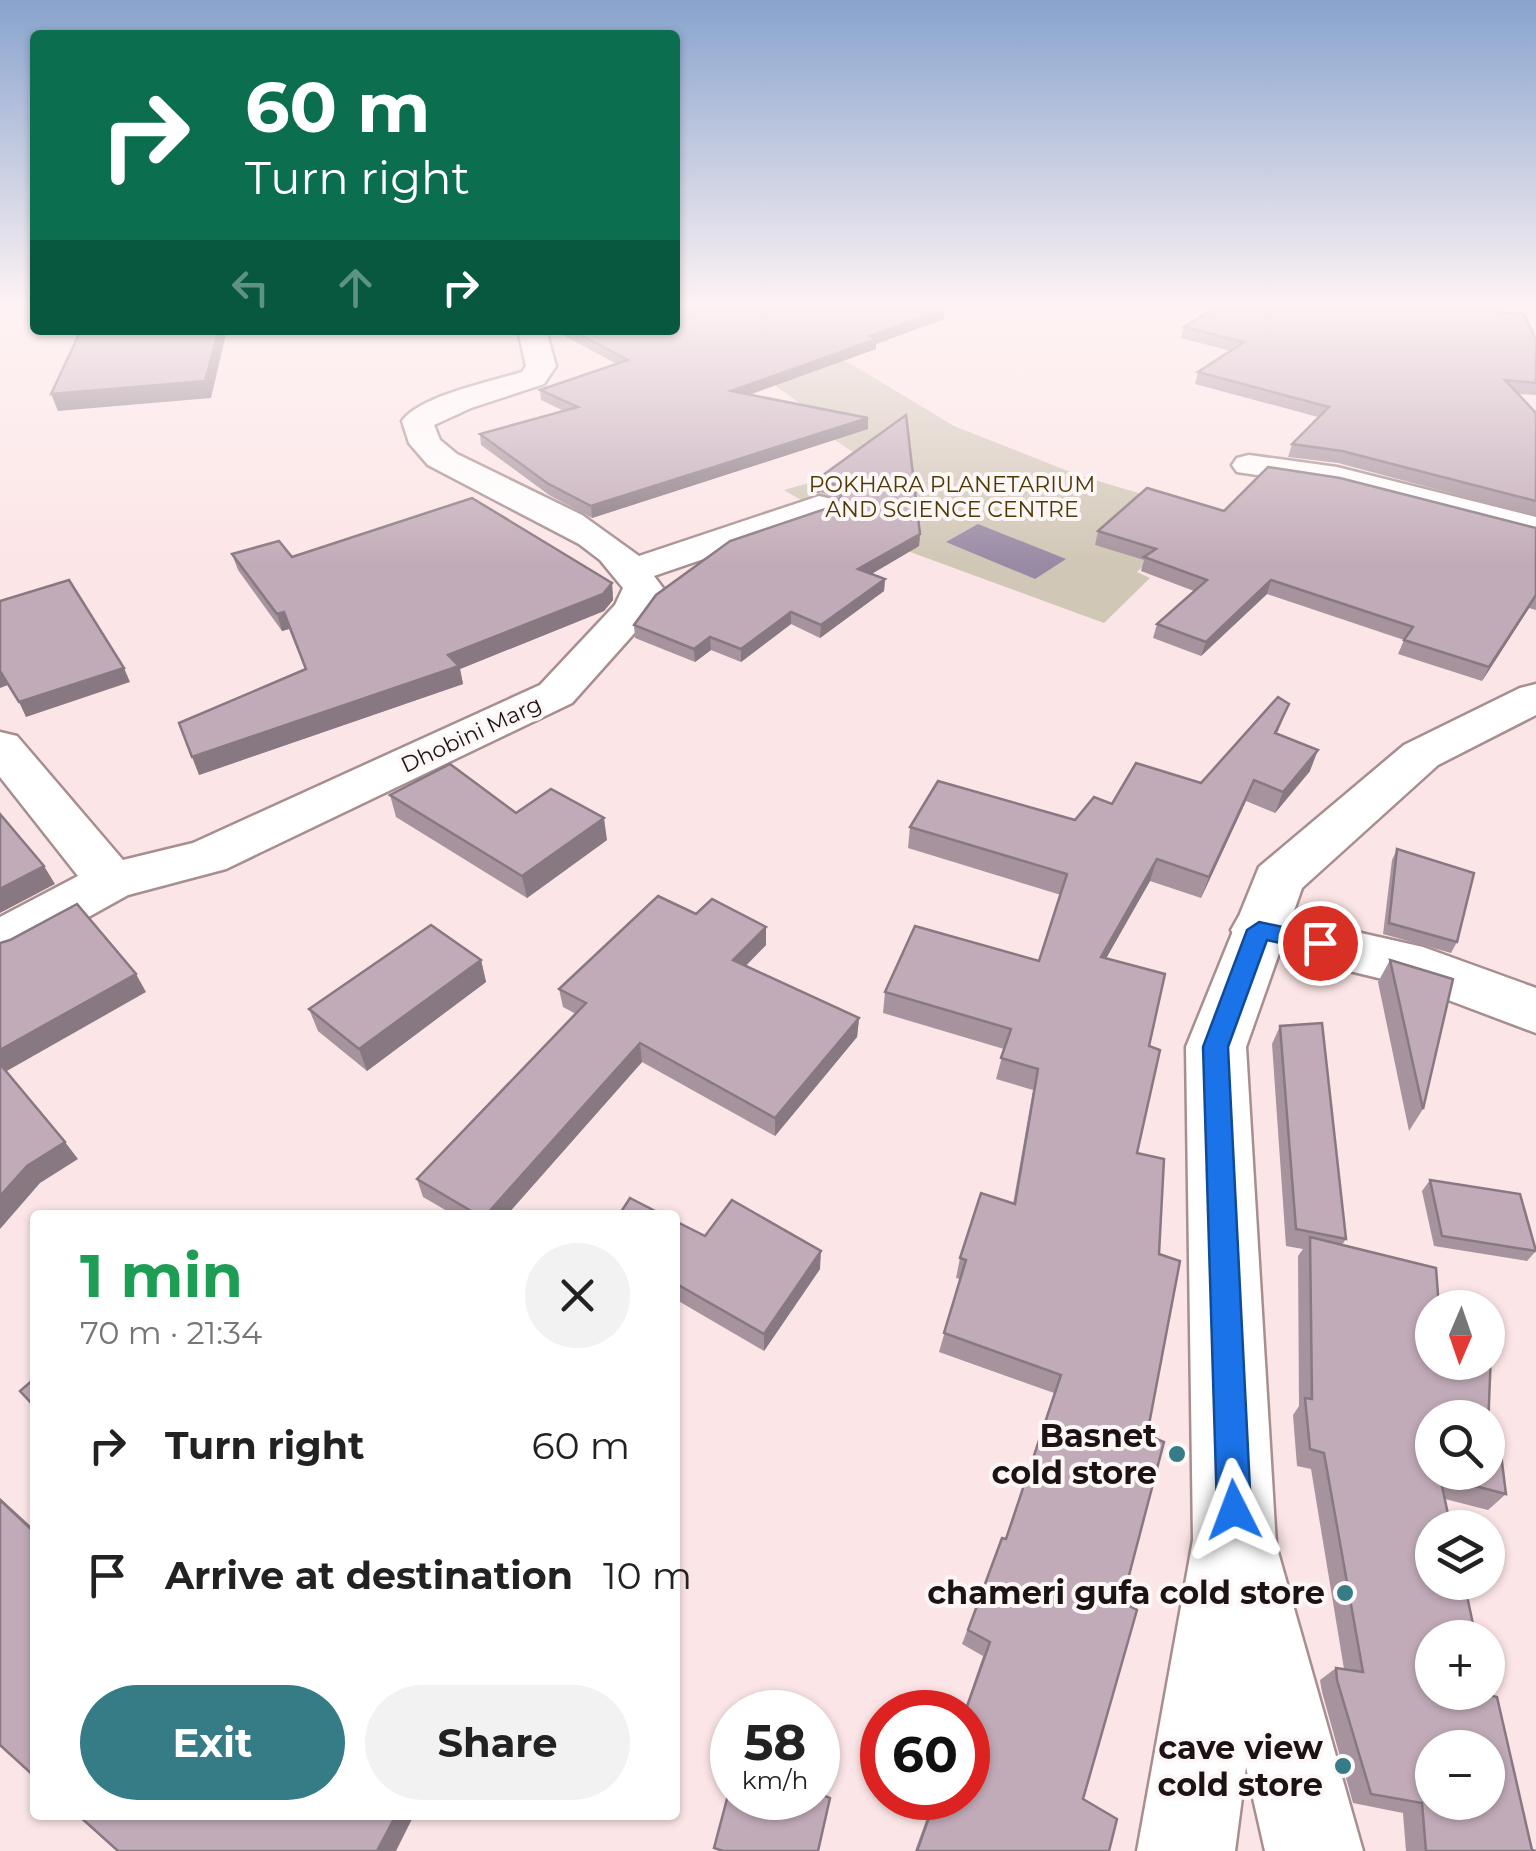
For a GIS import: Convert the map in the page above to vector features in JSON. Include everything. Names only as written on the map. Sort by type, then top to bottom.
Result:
[{"type":"street","points":[[492,391],[436,410],[418,421],[418,432],[435,454],[565,522],[613,551],[634,570],[819,507]]},
{"type":"street","points":[[1249,465],[1337,477],[1536,528]]},
{"type":"street","name":"Dhobini Marg","points":[[0,941],[111,882],[208,857],[556,694],[633,610],[643,588],[634,570]]},
{"type":"street","points":[[1186,1851],[1236,1540],[1216,1047],[1278,880],[1422,755],[1536,697]]},
{"type":"street","points":[[0,746],[111,882]]},
{"type":"street","points":[[1259,930],[1423,968],[1536,1011]]},
{"type":"street","points":[[1236,1540],[1314,1851]]},
{"type":"green space","name":"POKHARA PLANETARIUM AND SCIENCE CENTRE","points":[[783,391],[896,391],[954,426],[1078,475],[1202,512],[1137,572],[1150,578],[1104,623],[853,531],[784,490],[873,465],[830,437],[802,405]]},
{"type":"shaded area","points":[[978,524],[1066,559],[1035,579],[946,542]]},
{"type":"building","points":[[543,391],[733,391],[868,418],[591,506],[547,483],[480,434],[578,407]]},
{"type":"building","points":[[1271,391],[1516,391],[1536,413],[1536,501],[1342,451],[1292,444],[1329,407]]},
{"type":"building","points":[[906,415],[920,534],[858,569],[885,579],[821,625],[791,612],[741,649],[710,637],[694,649],[634,625],[656,595],[730,541],[834,506],[841,497],[836,485],[820,480],[812,483]]},
{"type":"building","points":[[1268,467],[1340,478],[1536,528],[1536,595],[1489,667],[1404,640],[1413,627],[1271,580],[1206,642],[1157,624],[1207,580],[1144,557],[1156,549],[1098,531],[1147,488],[1224,511]]},
{"type":"building","points":[[472,498],[612,583],[603,594],[448,655],[459,666],[192,757],[179,723],[306,669],[284,612],[277,614],[232,554],[279,541],[292,557]]},
{"type":"building","points":[[69,580],[124,668],[19,702],[0,671],[0,601]]},
{"type":"building","points":[[1278,697],[1289,704],[1275,733],[1318,750],[1283,792],[1254,780],[1209,877],[1157,859],[1101,957],[1165,974],[1149,1046],[1160,1050],[1137,1153],[1164,1159],[1159,1254],[1180,1261],[1147,1435],[1164,1442],[1122,1602],[1137,1610],[1083,1799],[1117,1819],[1109,1851],[917,1851],[928,1820],[990,1820],[990,1690],[973,1690],[990,1642],[968,1630],[1002,1538],[1006,1539],[1061,1375],[944,1333],[966,1260],[960,1258],[981,1193],[1015,1204],[1038,1069],[1001,1058],[1011,1029],[885,992],[915,926],[1039,961],[1067,874],[910,827],[938,781],[1075,820],[1094,797],[1112,804],[1136,763],[1201,783]]},
{"type":"building","points":[[450,764],[516,813],[551,789],[604,818],[522,876],[390,795]]},
{"type":"building","points":[[0,814],[44,866],[0,889]]},
{"type":"building","points":[[1397,849],[1474,873],[1457,942],[1389,923]]},
{"type":"building","points":[[658,896],[696,914],[712,899],[766,927],[733,960],[859,1018],[775,1118],[640,1043],[490,1210],[470,1210],[417,1179],[586,1003],[559,989]]},
{"type":"building","points":[[77,904],[136,974],[0,1050],[0,943]]},
{"type":"building","points":[[431,925],[481,960],[359,1049],[309,1009]]},
{"type":"building","points":[[1390,960],[1453,979],[1423,1109]]},
{"type":"building","points":[[1322,1023],[1346,1239],[1296,1229],[1280,1026]]},
{"type":"building","points":[[0,1064],[65,1142],[27,1166],[0,1196]]},
{"type":"building","points":[[1430,1180],[1520,1194],[1536,1251],[1442,1236]]},
{"type":"building","points":[[630,1198],[653,1210],[622,1210]]},
{"type":"building","points":[[732,1200],[821,1251],[764,1334],[680,1286],[680,1224],[705,1236]]},
{"type":"building","points":[[1310,1237],[1436,1268],[1438,1290],[1415,1290],[1415,1380],[1490,1380],[1489,1400],[1415,1400],[1415,1490],[1443,1490],[1447,1510],[1415,1510],[1415,1600],[1468,1600],[1472,1620],[1415,1620],[1415,1710],[1500,1710],[1505,1730],[1415,1730],[1415,1802],[1371,1794],[1337,1680],[1336,1668],[1363,1672],[1324,1453],[1310,1449],[1305,1398],[1312,1399]]},
{"type":"building","points":[[30,1382],[30,1402],[20,1391]]},
{"type":"building","points":[[0,1500],[30,1528],[30,1772],[0,1745]]},
{"type":"building","points":[[1505,1732],[1532,1850],[1536,1851],[1426,1851],[1423,1820],[1505,1820]]},
{"type":"building","points":[[84,1820],[393,1820],[377,1851],[118,1851]]},
{"type":"building","points":[[721,1820],[825,1820],[818,1851],[714,1848]]},
{"type":"place","name":"Basnet cold store","points":[[1177,1454]]},
{"type":"place","name":"chameri gufa cold store","points":[[1345,1593]]},
{"type":"place","name":"cave view cold store","points":[[1343,1766]]},
{"type":"route","points":[[1234,1510],[1216,1047],[1259,930],[1320,943]]}]
